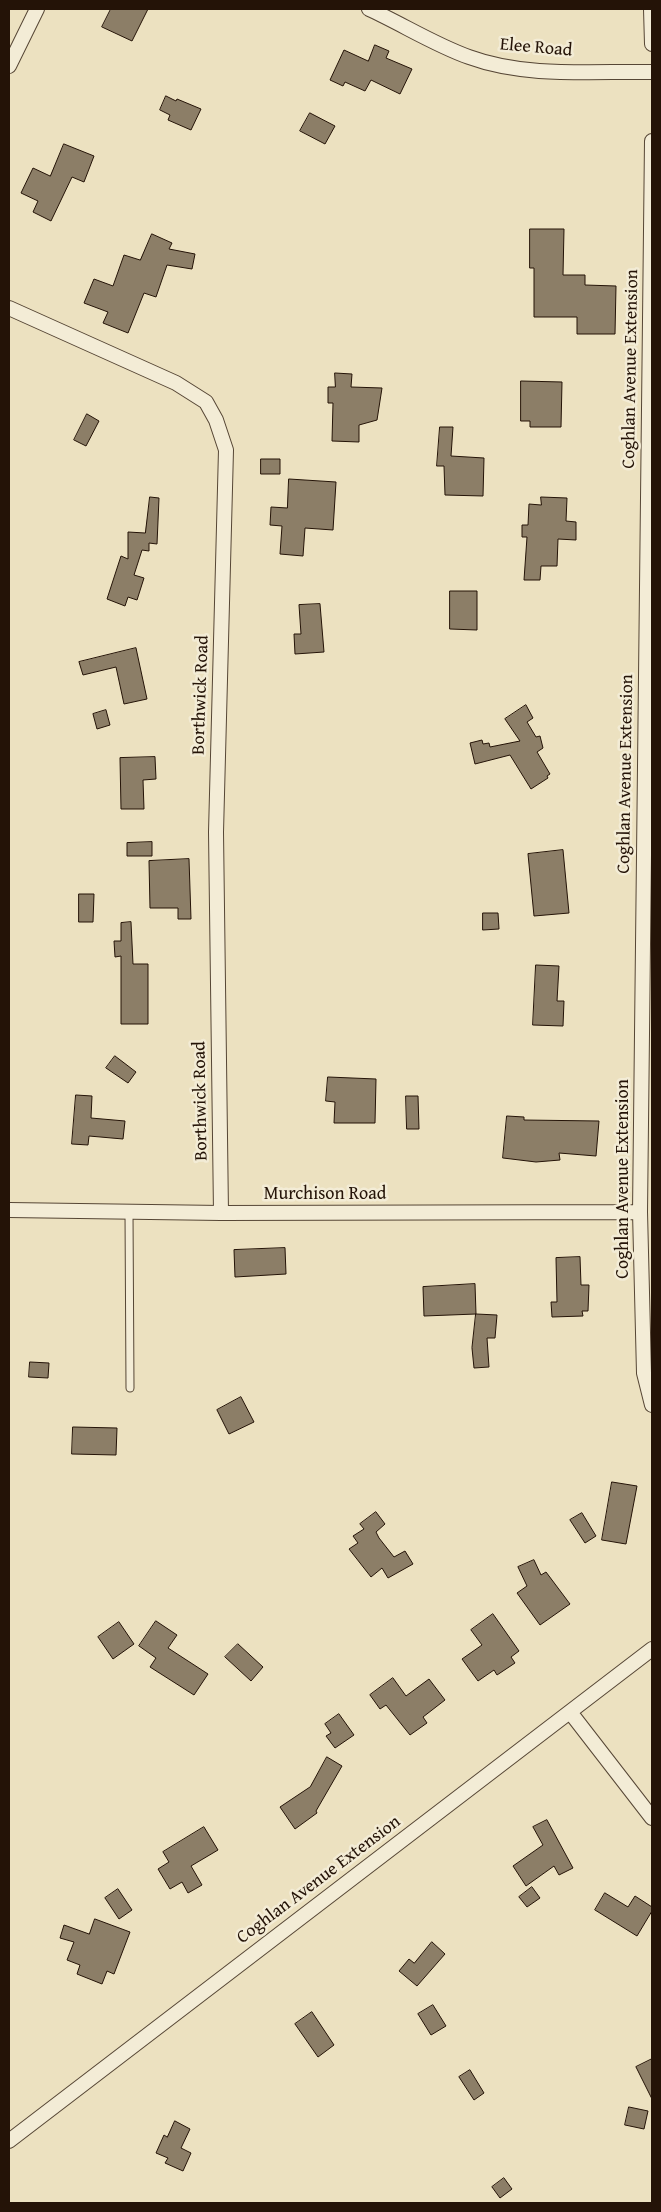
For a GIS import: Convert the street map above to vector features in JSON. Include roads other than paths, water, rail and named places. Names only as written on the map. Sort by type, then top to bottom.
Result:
[{"type":"street","points":[[9,66],[37,9]]},
{"type":"street","name":"Elee Road","points":[[369,9],[468,57],[492,64],[522,69],[652,72]]},
{"type":"street","points":[[651,9],[652,44]]},
{"type":"street","name":"Coghlan Avenue Extension","points":[[652,141],[640,1212],[644,1373],[652,1405]]},
{"type":"street","name":"Borthwick Road","points":[[9,308],[176,383],[206,402],[216,420],[226,450],[216,832],[221,1213]]},
{"type":"street","name":"Murchison Road","points":[[9,1210],[221,1213],[640,1212]]},
{"type":"street","name":"Coghlan Avenue Extension","points":[[9,2141],[652,1649]]},
{"type":"street","points":[[570,1712],[652,1818]]},
{"type":"lane","points":[[129,1212],[130,1388]]}]
